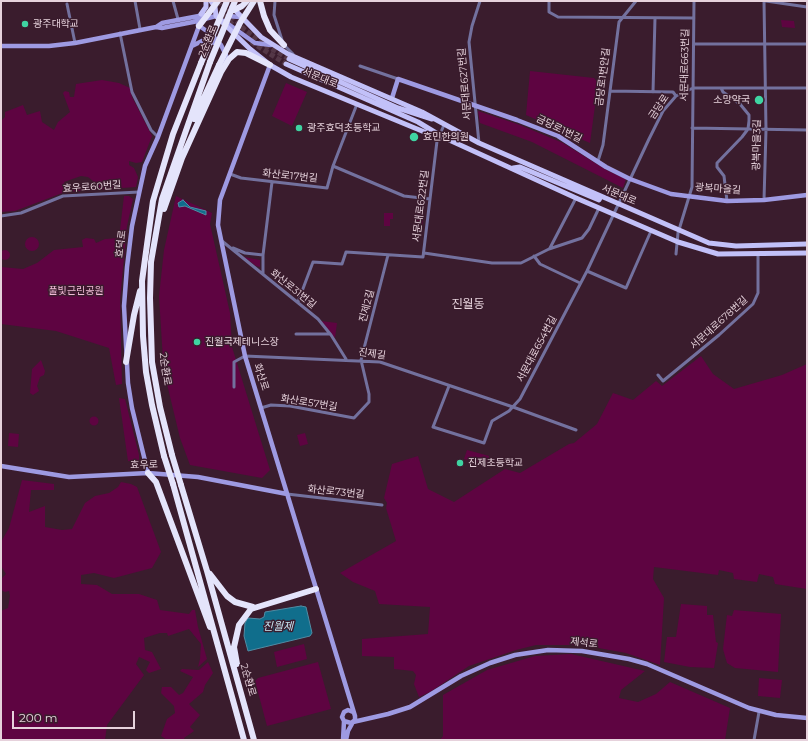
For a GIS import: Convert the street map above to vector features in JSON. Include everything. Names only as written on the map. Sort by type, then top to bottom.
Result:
[{"type":"highway","points":[[196,24],[215,7],[218,1]]},
{"type":"highway","name":"2순환로","points":[[228,1],[201,63],[173,134],[153,201],[142,281],[143,336],[146,372],[164,456],[244,740]]},
{"type":"highway","name":"2순환로","points":[[235,1],[210,62],[162,199],[151,262],[150,298],[152,362],[160,407],[172,455],[207,571],[254,740]]},
{"type":"highway","points":[[234,10],[248,1]]},
{"type":"highway","points":[[178,153],[218,65],[240,23],[254,1]]},
{"type":"highway","points":[[260,1],[270,30],[284,45]]},
{"type":"highway","points":[[156,231],[182,158],[221,72],[229,59],[236,52],[246,52],[270,65]]},
{"type":"highway","points":[[126,362],[134,315],[142,281]]},
{"type":"highway","points":[[148,473],[156,482],[187,569],[222,658]]},
{"type":"highway","points":[[207,571],[227,596],[235,602],[252,608],[316,589]]},
{"type":"highway","points":[[240,686],[234,647],[239,625],[252,608]]},
{"type":"main road","points":[[204,16],[206,1]]},
{"type":"main road","points":[[211,1],[215,7],[216,16]]},
{"type":"main road","name":"서문대로","points":[[228,1],[240,17],[271,45],[392,98],[479,143],[593,194],[718,245],[807,244]]},
{"type":"main road","name":"서문대로","points":[[216,16],[250,49],[270,65],[291,77],[447,139],[614,215],[678,242],[718,254],[758,255],[807,253]]},
{"type":"main road","name":"서문대로","points":[[435,120],[423,118],[287,62],[418,122],[439,136]]},
{"type":"main road","points":[[513,168],[520,167],[599,200],[599,198],[593,194]]},
{"type":"street","points":[[135,1],[140,30]]},
{"type":"street","points":[[173,1],[178,19]]},
{"type":"street","points":[[275,1],[275,20],[284,45],[294,56]]},
{"type":"street","name":"서문대로627번길","points":[[479,143],[474,107],[469,42],[472,26],[480,1]]},
{"type":"street","points":[[549,1],[549,12],[558,17],[694,18]]},
{"type":"street","name":"금당로1번안길","points":[[598,161],[603,145],[619,22],[625,17],[636,1]]},
{"type":"street","name":"서문대로663번길","points":[[676,254],[679,230],[690,196],[694,1]]},
{"type":"street","points":[[765,1],[807,7]]},
{"type":"street","name":"광복마을3길","points":[[764,200],[766,130],[764,43],[765,1]]},
{"type":"street","points":[[67,4],[75,43]]},
{"type":"street","points":[[156,26],[162,28],[196,24],[234,10]]},
{"type":"street","points":[[1,46],[49,46],[75,43],[140,30],[178,19],[204,16],[240,17]]},
{"type":"street","points":[[216,16],[255,43],[271,45]]},
{"type":"street","points":[[186,18],[211,34],[221,45],[226,55],[221,72]]},
{"type":"street","points":[[653,92],[655,18]]},
{"type":"street","name":"효덕로","points":[[148,473],[132,408],[126,362],[124,306],[132,226],[145,166],[158,137],[191,46],[196,24]]},
{"type":"street","points":[[120,34],[132,92],[152,130],[158,137]]},
{"type":"street","points":[[191,46],[204,40],[213,41],[221,45]]},
{"type":"street","points":[[694,44],[807,44]]},
{"type":"street","name":"화산로","points":[[270,65],[219,205],[217,221],[245,356],[354,714]]},
{"type":"street","points":[[360,66],[398,79],[392,98]]},
{"type":"street","name":"금당로1번길","points":[[398,79],[474,107],[517,120],[558,136],[630,179]]},
{"type":"street","name":"금당로","points":[[618,204],[663,111],[676,96],[693,88],[807,88]]},
{"type":"street","points":[[721,88],[723,92],[736,100],[747,113],[749,121],[748,129],[742,137],[717,163],[717,167],[724,176],[727,201]]},
{"type":"street","points":[[610,91],[673,92],[676,96]]},
{"type":"street","name":"화산로17번길","points":[[230,174],[241,178],[327,188],[333,166],[357,104]]},
{"type":"street","name":"서문대로622번길","points":[[388,255],[423,257],[439,136],[444,124]]},
{"type":"street","points":[[692,128],[807,130]]},
{"type":"street","points":[[333,166],[404,196],[430,199]]},
{"type":"street","name":"광복마을길","points":[[630,179],[668,193],[727,201],[764,200],[807,195]]},
{"type":"street","points":[[263,274],[263,255],[272,182]]},
{"type":"street","name":"효우로60번길","points":[[1,216],[21,213],[64,196],[139,192]]},
{"type":"street","points":[[549,249],[576,198]]},
{"type":"street","name":"서문대로654번길","points":[[449,386],[433,426],[484,443],[492,421],[513,407],[520,399],[587,271],[618,204]]},
{"type":"street","points":[[424,253],[492,263],[521,263],[549,249],[584,236],[599,208]]},
{"type":"street","points":[[587,271],[626,288],[651,231]]},
{"type":"street","name":"화산로31번길","points":[[220,240],[318,319],[330,334],[346,359]]},
{"type":"street","points":[[228,246],[245,253],[263,255]]},
{"type":"street","points":[[298,302],[314,262],[342,264],[346,252],[388,255]]},
{"type":"street","name":"진제2길","points":[[361,360],[388,255]]},
{"type":"street","name":"서문대로678번길","points":[[658,375],[663,381],[719,335],[753,304],[758,291],[758,255]]},
{"type":"street","points":[[534,256],[540,264],[580,283]]},
{"type":"street","points":[[296,334],[330,334]]},
{"type":"street","points":[[234,387],[234,362],[245,356]]},
{"type":"street","name":"진제길","points":[[245,356],[346,359],[384,363],[576,430]]},
{"type":"street","name":"화산로57번길","points":[[261,408],[271,405],[290,406],[354,418],[369,402],[370,398],[361,360]]},
{"type":"street","name":"효우로","points":[[1,466],[69,477],[148,473],[198,477],[288,494]]},
{"type":"street","name":"화산로73번길","points":[[288,494],[382,505]]},
{"type":"street","name":"제석로","points":[[363,718],[388,714],[410,707],[461,676],[490,663],[528,653],[560,650],[608,655],[640,662],[736,704],[759,712],[807,718]]},
{"type":"street","points":[[343,740],[343,715],[347,711],[348,694]]},
{"type":"street","points":[[347,711],[363,718]]},
{"type":"street","points":[[754,740],[759,712]]},
{"type":"street","points":[[346,740],[348,731],[353,722],[354,714]]},
{"type":"street","points":[[344,721],[350,723],[363,718]]},
{"type":"green space","points":[[781,20],[794,21],[795,28],[782,27]]},
{"type":"green space","points":[[530,71],[594,78],[598,83],[590,143],[526,115]]},
{"type":"green space","points":[[102,80],[119,83],[130,88],[132,97],[152,136],[142,162],[136,163],[129,161],[129,165],[134,168],[138,177],[136,187],[65,192],[15,211],[1,212],[1,121],[5,117],[5,112],[23,105],[27,115],[40,111],[42,122],[54,130],[58,122],[70,112],[63,93],[65,91],[69,92],[70,97],[74,97],[76,84]],"holes":[[[81,176],[88,177],[93,181],[91,184],[73,189],[65,185],[64,182]]]},
{"type":"green space","points":[[286,83],[307,92],[292,126],[272,116]]},
{"type":"green space","points":[[478,111],[520,125],[563,143],[608,171],[626,179],[623,188],[532,142],[480,123]]},
{"type":"green space","name":"풀빛근린공원","points":[[124,196],[129,196],[133,199],[127,226],[120,300],[122,384],[116,385],[109,348],[56,331],[1,324],[1,267],[23,269],[37,263],[54,250],[83,247],[82,240],[86,238],[94,239],[96,243],[105,239],[119,238]]},
{"type":"green space","name":"진월국제테니스장","points":[[176,196],[212,213],[210,224],[230,313],[232,347],[270,470],[262,478],[190,465],[180,438],[167,384],[163,360],[159,296],[164,250]]},
{"type":"green space","points":[[384,213],[393,213],[393,219],[390,219],[390,226],[384,226]]},
{"type":"green space","points":[[417,214],[423,214],[422,230],[415,230]]},
{"type":"green space","points":[[29,237],[35,237],[39,241],[39,247],[35,251],[29,251],[25,247],[25,241]]},
{"type":"green space","points":[[3,250],[7,250],[9,251],[9,259],[3,260],[0,257],[0,253]]},
{"type":"green space","points":[[244,257],[260,260],[260,267],[256,266]]},
{"type":"green space","points":[[321,321],[337,323],[335,338],[323,323]]},
{"type":"green space","points":[[701,356],[713,374],[734,389],[782,375],[807,364],[807,589],[775,584],[773,577],[759,574],[757,582],[734,579],[733,573],[719,570],[718,575],[654,567],[653,579],[664,598],[660,665],[626,653],[582,645],[536,645],[516,650],[469,666],[430,692],[419,697],[414,684],[416,675],[413,671],[394,669],[394,657],[362,656],[362,639],[428,634],[430,607],[379,604],[375,591],[353,582],[340,573],[396,541],[386,508],[387,503],[384,498],[392,464],[418,456],[428,489],[454,502],[505,469],[520,473],[569,444],[574,443],[597,424],[613,393],[633,400],[656,381],[662,386]]},
{"type":"green space","points":[[41,360],[45,371],[44,375],[40,377],[37,386],[39,391],[33,395],[30,393],[32,369]]},
{"type":"green space","points":[[119,398],[125,399],[139,455],[139,460],[134,462],[128,461]]},
{"type":"green space","points":[[94,416],[99,421],[94,426],[89,421]]},
{"type":"green space","points":[[9,433],[19,434],[18,447],[8,446]]},
{"type":"green space","points":[[305,433],[308,444],[300,446],[297,435]]},
{"type":"green space","points":[[467,450],[489,456],[488,465],[464,459]]},
{"type":"green space","points":[[22,480],[54,484],[54,490],[31,490],[29,512],[45,506],[45,527],[62,530],[72,529],[85,503],[95,496],[109,493],[118,487],[121,482],[137,487],[161,552],[152,568],[114,578],[94,573],[81,575],[81,584],[97,585],[112,594],[139,594],[157,600],[160,610],[189,614],[192,610],[195,610],[207,659],[198,667],[201,644],[189,629],[168,636],[167,633],[160,633],[144,638],[145,650],[152,652],[161,669],[149,673],[146,670],[150,662],[139,657],[136,664],[144,675],[107,725],[105,740],[1,740],[1,611],[8,608],[10,596],[9,591],[5,592],[1,590],[1,579],[6,574],[1,566],[1,542],[9,528]]},
{"type":"green space","points":[[681,604],[707,606],[707,615],[713,615],[716,642],[718,643],[714,668],[690,667],[664,662],[667,637],[676,637]]},
{"type":"green space","points":[[734,610],[781,614],[778,672],[735,668],[727,663],[723,649],[727,615],[732,616]]},
{"type":"green space","points":[[304,644],[307,659],[277,667],[274,652]]},
{"type":"green space","points":[[571,654],[645,671],[621,690],[619,698],[638,702],[656,694],[670,682],[730,708],[725,740],[440,740],[443,736],[443,695],[487,670],[535,656]]},
{"type":"green space","points":[[208,662],[213,673],[205,685],[203,692],[189,704],[200,715],[190,727],[194,731],[184,738],[185,740],[167,740],[161,736],[167,719],[175,713],[174,706],[161,693],[162,687],[171,687],[179,695],[183,693],[193,677],[180,671],[182,669],[199,670]]},
{"type":"green space","points":[[318,662],[331,709],[267,726],[255,681],[258,678]]},
{"type":"green space","points":[[759,678],[782,680],[780,698],[758,696]]},
{"type":"water","points":[[183,200],[190,207],[206,211],[206,215],[185,206],[179,207],[178,203]]},
{"type":"water","name":"진월제","points":[[301,606],[306,607],[312,633],[310,636],[248,651],[244,636],[245,623],[248,618],[260,619],[264,617],[265,612]]},
{"type":"tunnel","points":[[218,1],[227,18],[237,30]]},
{"type":"tunnel","points":[[225,2],[231,15],[244,29],[267,46],[289,59]]},
{"type":"tunnel","points":[[251,42],[286,64]]},
{"type":"place","name":"광주대학교","points":[[25,24]]},
{"type":"place","name":"소망약국","points":[[759,100]]},
{"type":"place","name":"광주효덕초등학교","points":[[299,128]]},
{"type":"place","name":"효민한의원","points":[[414,137]]},
{"type":"place","name":"진월국제테니스장","points":[[197,342]]},
{"type":"place","name":"진제초등학교","points":[[460,463]]},
{"type":"district","name":"진월동","points":[[468,304]]}]
